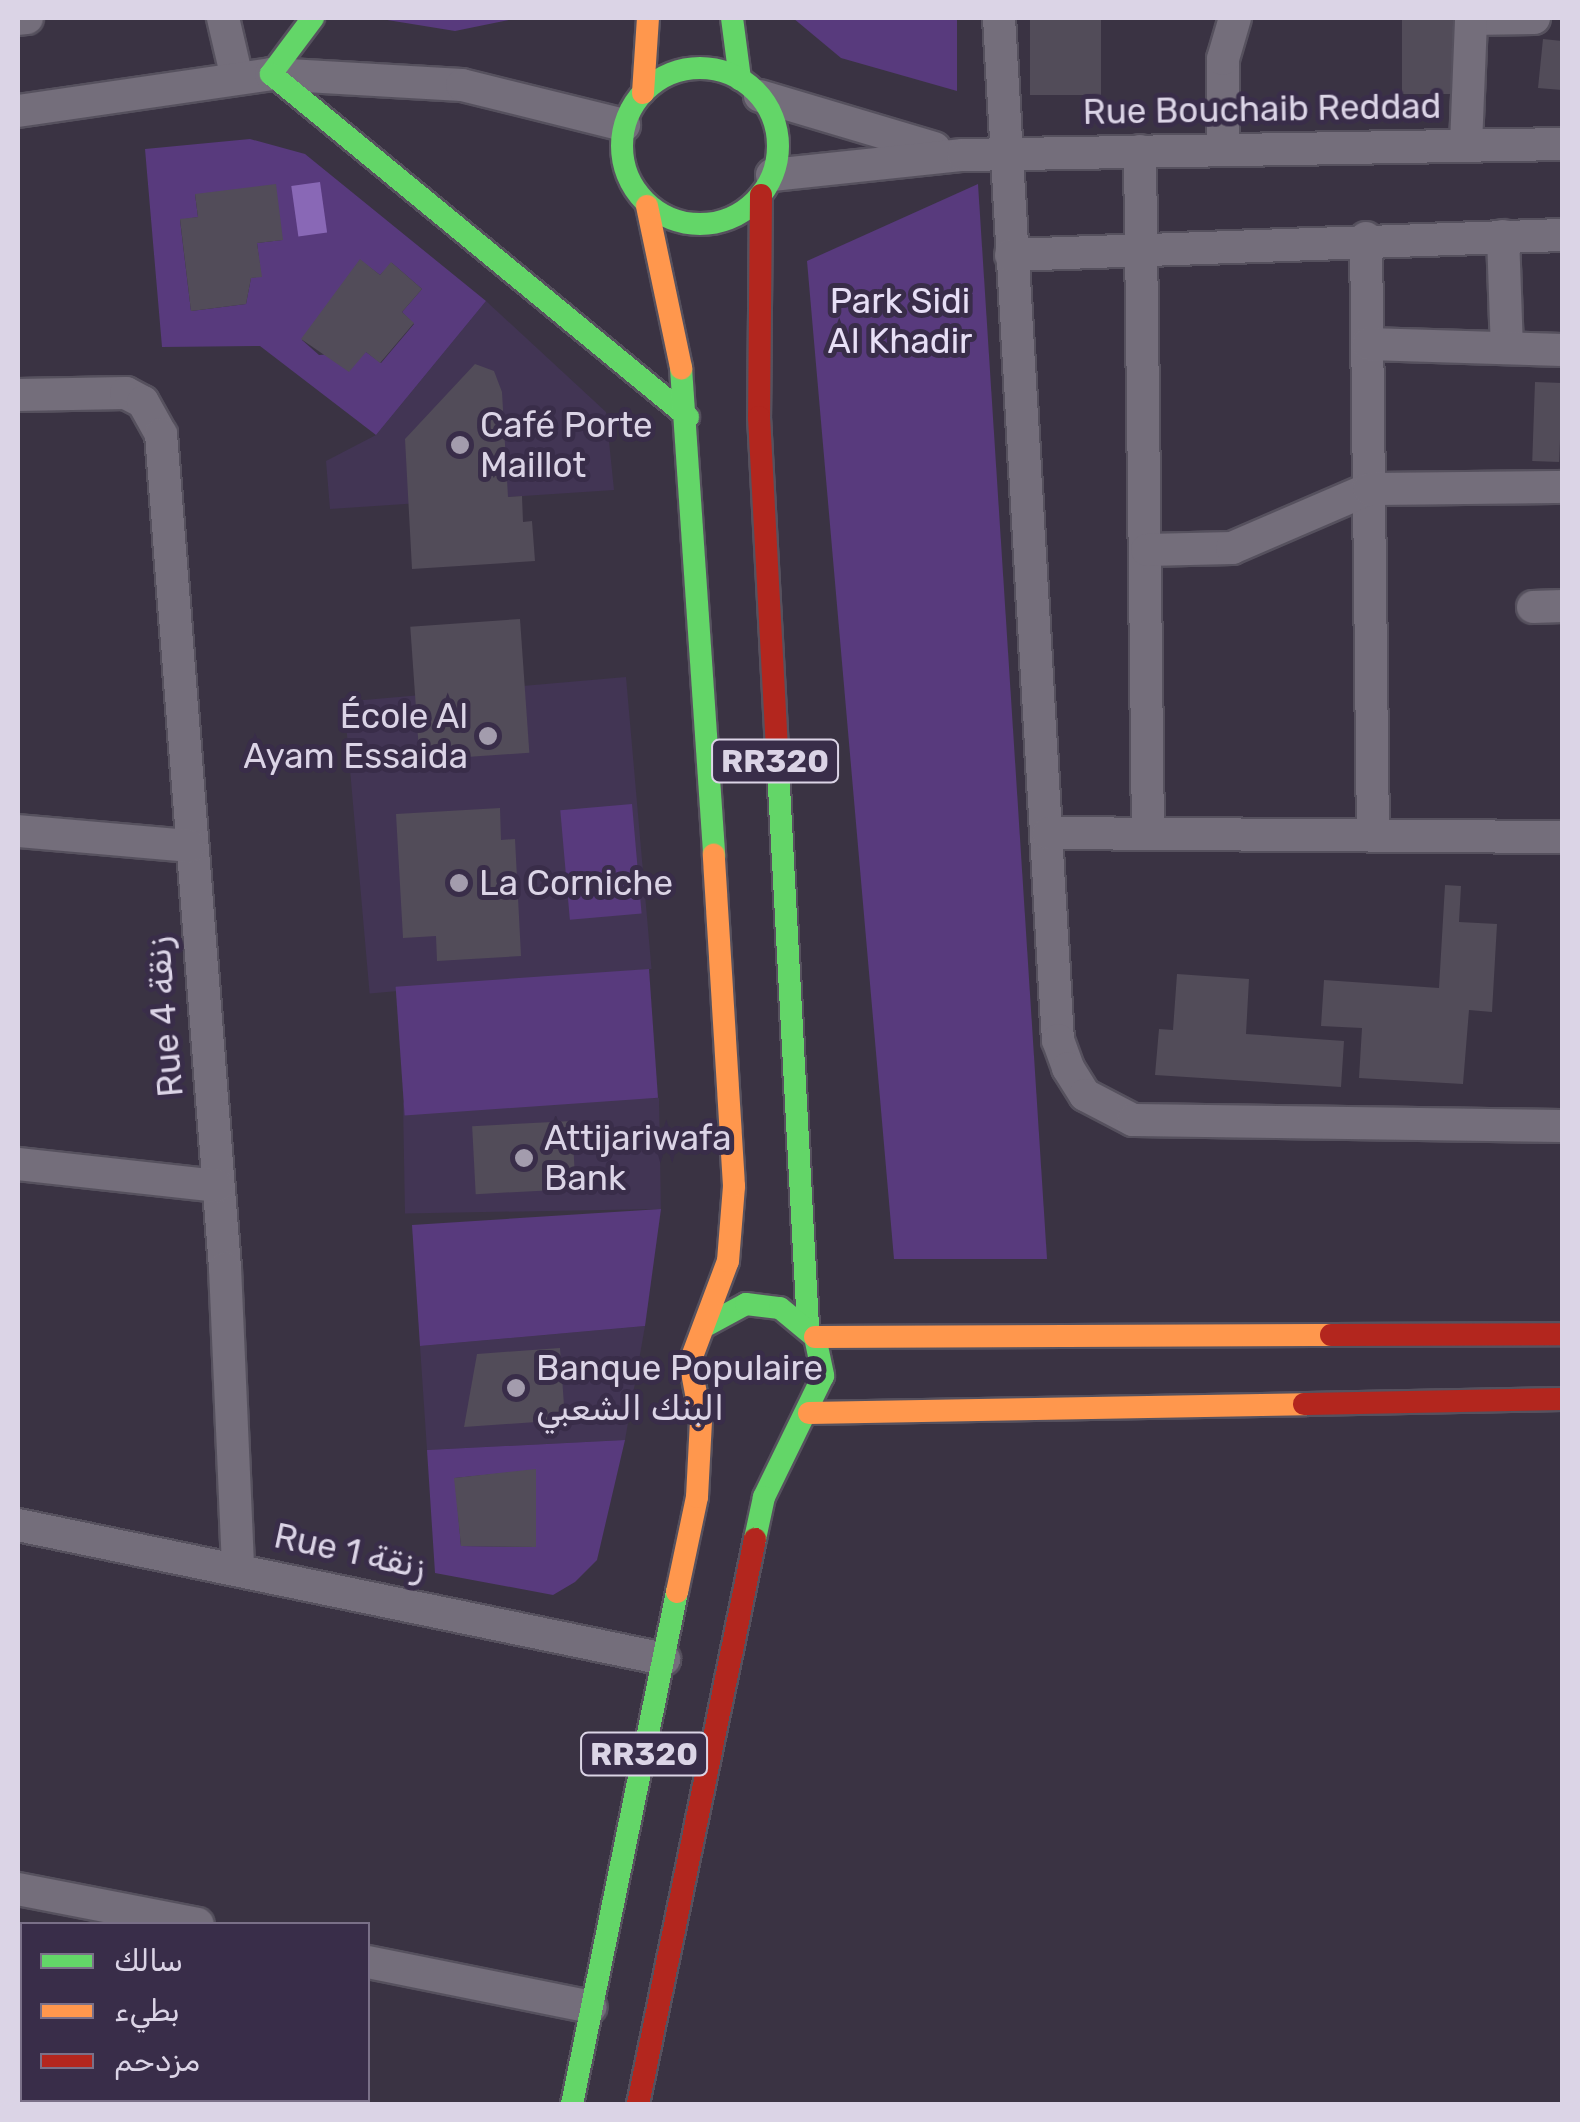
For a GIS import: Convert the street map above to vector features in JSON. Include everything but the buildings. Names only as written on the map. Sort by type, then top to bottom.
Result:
[{"type":"main road","points":[[314,18],[271,74],[688,417]]},
{"type":"main road","points":[[624,125],[643,93],[648,18]]},
{"type":"main road","name":"RR320","points":[[638,2104],[764,1497],[823,1376],[811,1332],[760,437],[767,185],[777,134],[750,88],[732,18]]},
{"type":"main road","points":[[643,93],[698,68],[750,88]]},
{"type":"main road","name":"RR320","points":[[572,2104],[697,1497],[697,1403],[690,1362],[707,1325],[730,1247],[735,1088],[688,417],[667,269],[647,206],[624,169],[624,125]]},
{"type":"main road","points":[[647,206],[694,225],[742,212],[767,185]]},
{"type":"main road","points":[[707,1325],[758,1304],[811,1332],[1562,1334]]},
{"type":"main road","points":[[764,1438],[805,1417],[1562,1399]]},
{"type":"main road","points":[[697,1403],[726,1431]]},
{"type":"street","points":[[18,19],[27,18]]},
{"type":"street","points":[[223,18],[237,78]]},
{"type":"street","points":[[999,18],[1058,1040],[1086,1096],[1105,1110],[1133,1120],[1562,1126]]},
{"type":"street","points":[[1223,148],[1223,59],[1235,18]]},
{"type":"street","points":[[1466,145],[1472,18],[1534,18]]},
{"type":"street","points":[[18,111],[271,74],[462,86],[624,125]]},
{"type":"street","name":"Rue Bouchaib Reddad","points":[[750,88],[963,155]]},
{"type":"street","name":"Rue Bouchaib Reddad","points":[[767,185],[963,155],[1562,144]]},
{"type":"street","points":[[1140,150],[1146,248],[1148,832]]},
{"type":"street","points":[[1012,255],[1366,238],[1562,235]]},
{"type":"street","points":[[1503,236],[1507,348]]},
{"type":"street","points":[[1366,238],[1373,835]]},
{"type":"street","points":[[1368,344],[1562,350]]},
{"type":"street","name":"Rue 4 زنقة","points":[[18,395],[126,393],[154,416],[164,458],[189,846],[217,1186],[238,1568]]},
{"type":"street","points":[[1147,550],[1232,548],[1369,489],[1562,487]]},
{"type":"street","points":[[18,832],[189,846]]},
{"type":"street","points":[[1048,833],[1562,837]]},
{"type":"street","points":[[18,1164],[217,1186]]},
{"type":"street","name":"Rue 1 زنقة","points":[[18,1525],[664,1659]]},
{"type":"street","points":[[18,1889],[186,1922]]},
{"type":"street","points":[[370,1962],[591,2007]]},
{"type":"shaded area","points":[[320,182],[327,233],[298,237],[291,186]]},
{"type":"shaded area","points":[[486,301],[606,412],[614,490],[330,509],[326,461],[376,435]]},
{"type":"shaded area","points":[[626,677],[652,969],[370,994],[344,702]]},
{"type":"shaded area","points":[[659,1098],[661,1209],[405,1213],[403,1102]]},
{"type":"shaded area","points":[[645,1326],[625,1440],[427,1450],[420,1346]]},
{"type":"green space","points":[[375,18],[519,18],[455,31]]},
{"type":"green space","points":[[793,18],[957,18],[957,91],[841,58]]},
{"type":"green space","points":[[250,139],[305,154],[486,301],[376,435],[260,346],[162,347],[145,149]],"holes":[[[195,194],[282,240],[257,243],[261,276],[251,278],[246,304],[191,311],[180,220],[198,217]],[[360,260],[380,275],[392,263],[422,289],[402,312],[414,324],[381,363],[366,352],[319,355],[302,340]]]},
{"type":"green space","name":"Park Sidi Al Khadir","points":[[978,184],[1047,1259],[894,1259],[807,261]]},
{"type":"green space","points":[[632,804],[642,914],[570,920],[560,810]]},
{"type":"green space","points":[[649,969],[658,1098],[405,1115],[396,987]]},
{"type":"green space","points":[[661,1209],[645,1326],[420,1346],[412,1225]]},
{"type":"green space","points":[[625,1440],[597,1560],[575,1582],[553,1595],[435,1573],[427,1450]],"holes":[[[535,1470],[536,1547],[461,1546],[455,1478]]]},
{"type":"traffic: fast","points":[[313,18],[271,74],[688,417]]},
{"type":"traffic: fast","points":[[732,18],[740,79]]},
{"type":"traffic: fast","points":[[700,68],[730,74],[755,91],[772,116],[778,146],[772,176],[755,201],[730,218],[700,224],[670,218],[645,201],[628,176],[622,146],[628,116],[645,91],[670,74],[700,68]]},
{"type":"traffic: fast","points":[[681,368],[714,855]]},
{"type":"traffic: fast","points":[[777,750],[808,1327]]},
{"type":"traffic: fast","points":[[707,1325],[746,1304],[780,1308],[815,1337],[823,1376],[764,1497],[755,1539]]},
{"type":"traffic: fast","points":[[572,2104],[677,1592]]},
{"type":"traffic: slow","points":[[643,93],[648,18]]},
{"type":"traffic: slow","points":[[647,206],[681,368]]},
{"type":"traffic: slow","points":[[677,1592],[697,1497],[701,1420],[690,1362],[728,1261],[734,1186],[714,855]]},
{"type":"traffic: slow","points":[[815,1337],[1331,1335]]},
{"type":"traffic: slow","points":[[809,1413],[1304,1404]]},
{"type":"traffic: jam","points":[[761,195],[759,417],[777,750]]},
{"type":"traffic: jam","points":[[1331,1335],[1562,1334]]},
{"type":"traffic: jam","points":[[1304,1404],[1562,1399]]},
{"type":"traffic: jam","points":[[638,2104],[755,1539]]},
{"type":"place","name":"Café Porte Maillot","points":[[460,445]]},
{"type":"place","name":"École Al Ayam Essaida","points":[[488,736]]},
{"type":"place","name":"La Corniche","points":[[459,883]]},
{"type":"place","name":"Attijariwafa Bank","points":[[524,1158]]},
{"type":"place","name":"Banque Populaire البنك الشعبي","points":[[516,1388]]}]
